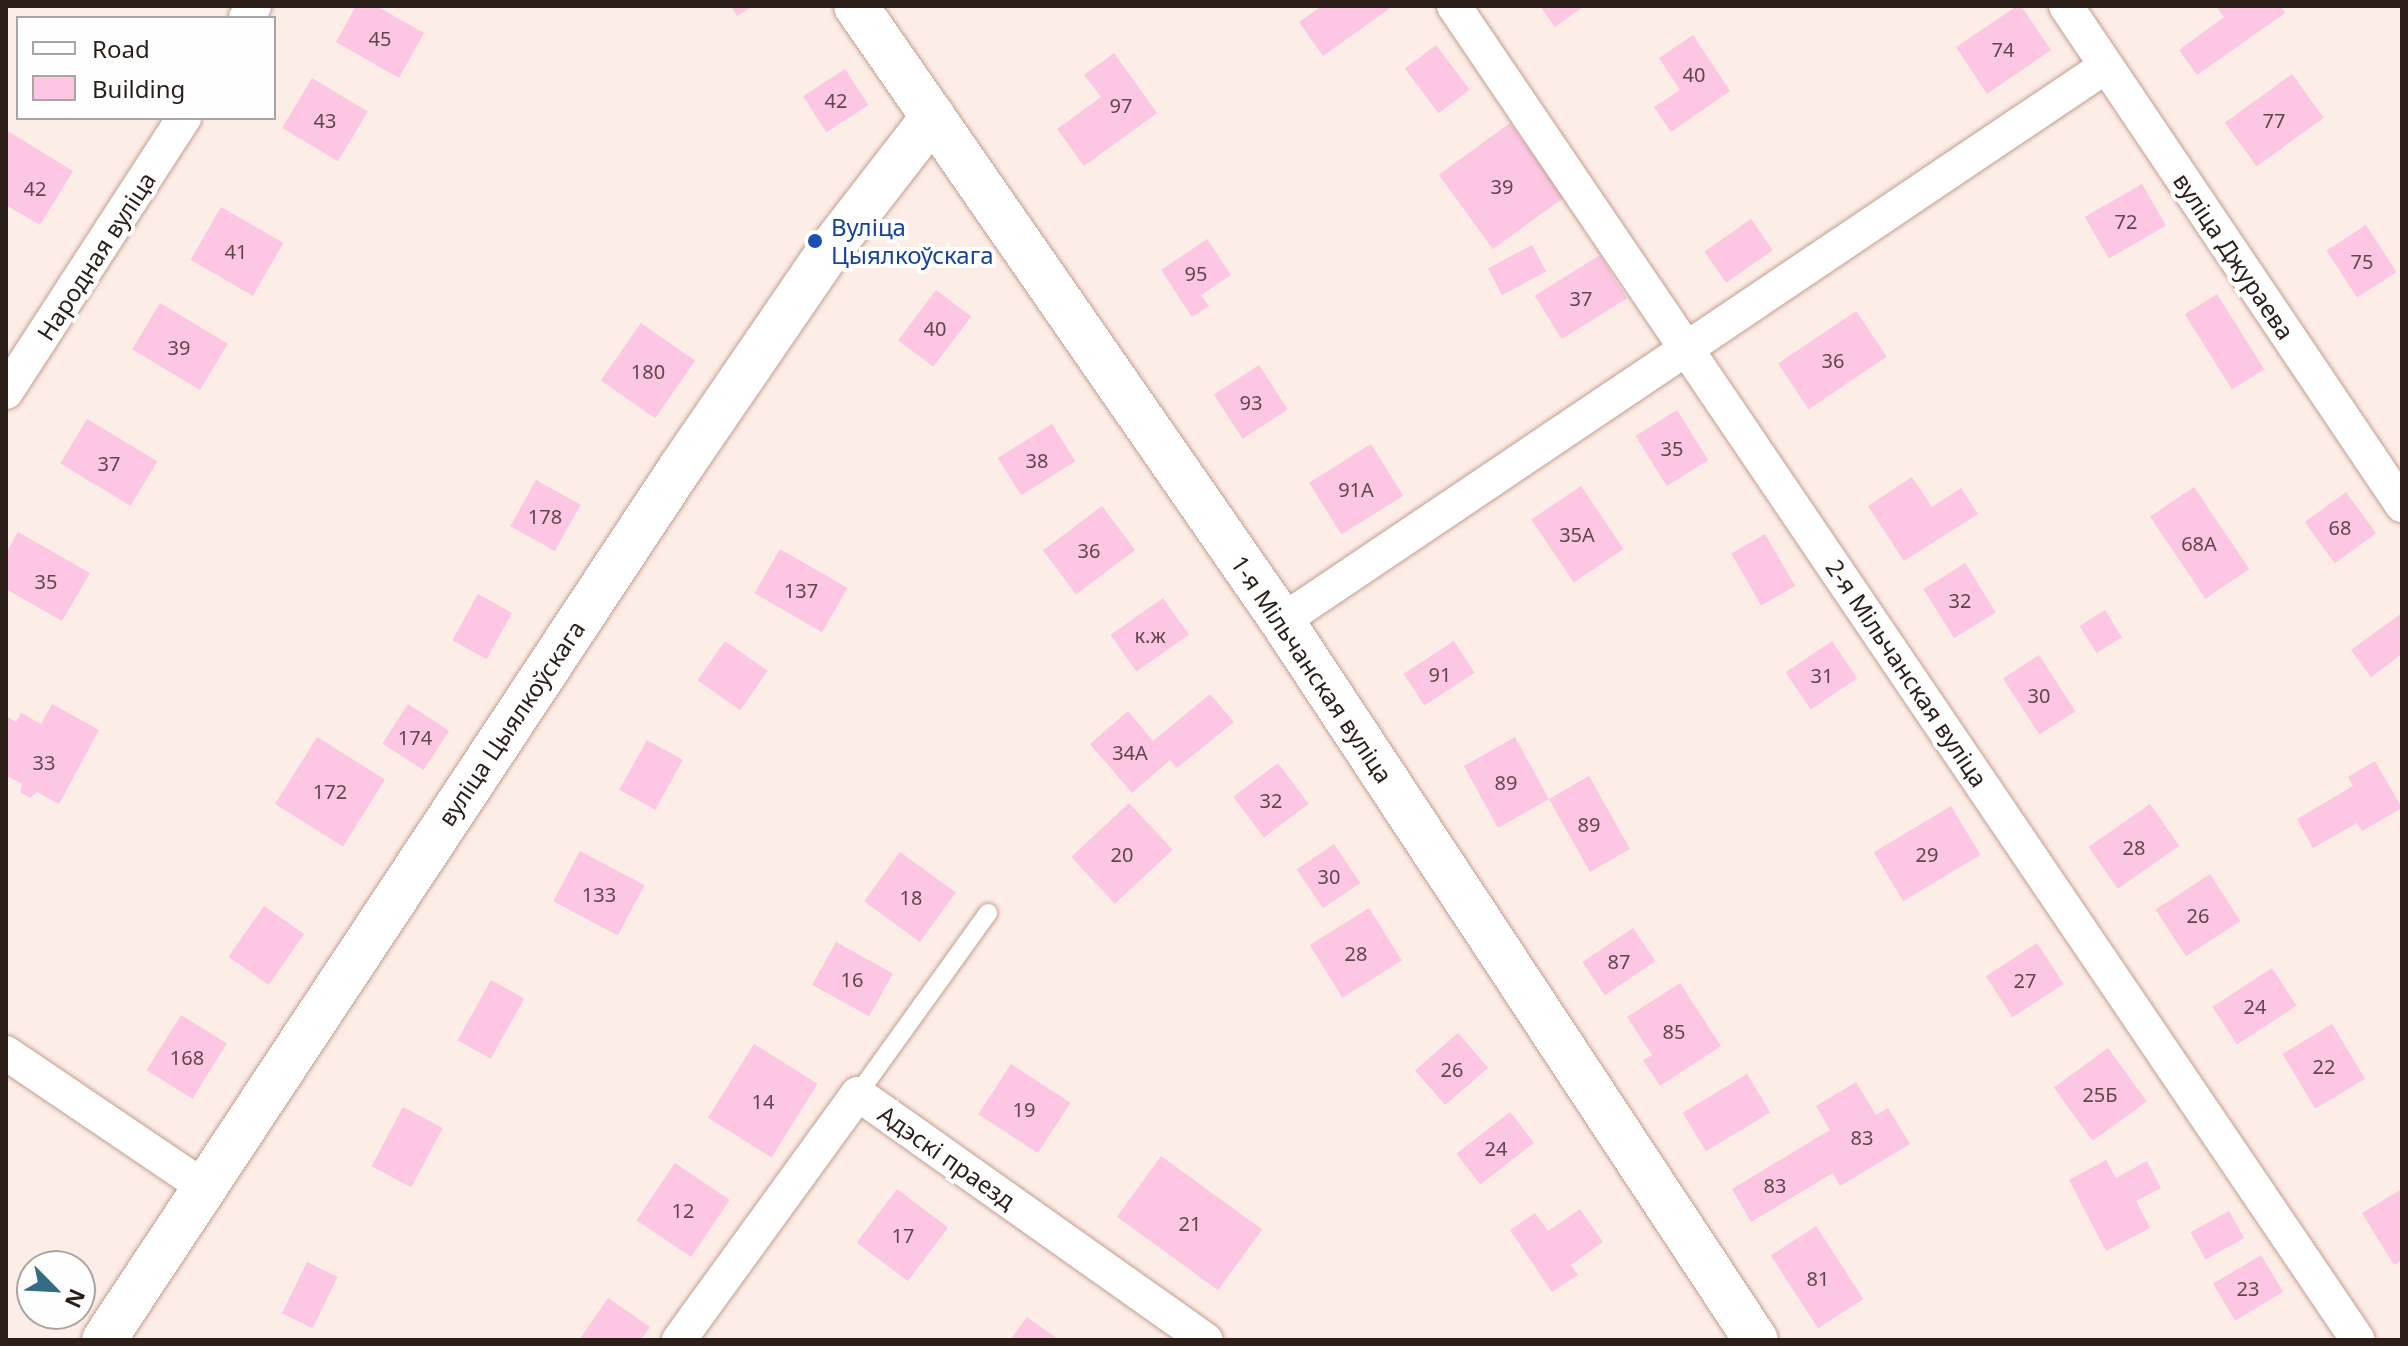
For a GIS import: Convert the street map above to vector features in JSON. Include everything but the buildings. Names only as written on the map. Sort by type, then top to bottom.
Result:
[{"type":"street","name":"1-я Мільчанская вуліца","points":[[856,6],[1282,621],[1756,1340]]},
{"type":"street","name":"2-я Мільчанская вуліца","points":[[1454,6],[2358,1340]]},
{"type":"street","name":"вуліца Джураева","points":[[2066,6],[2402,505]]},
{"type":"street","points":[[1282,621],[2106,66]]},
{"type":"street","name":"вуліца Цыялкоўскага","points":[[104,1340],[681,467],[829,251],[933,117]]},
{"type":"street","name":"Народная вуліца","points":[[6,392],[183,120]]},
{"type":"street","points":[[6,1053],[204,1187]]},
{"type":"street","name":"Адэскі праезд","points":[[679,1340],[858,1094],[1206,1340]]},
{"type":"lane","points":[[858,1094],[988,913]]},
{"type":"place","name":"Вуліца Цыялкоўскага","points":[[815,241]]}]
